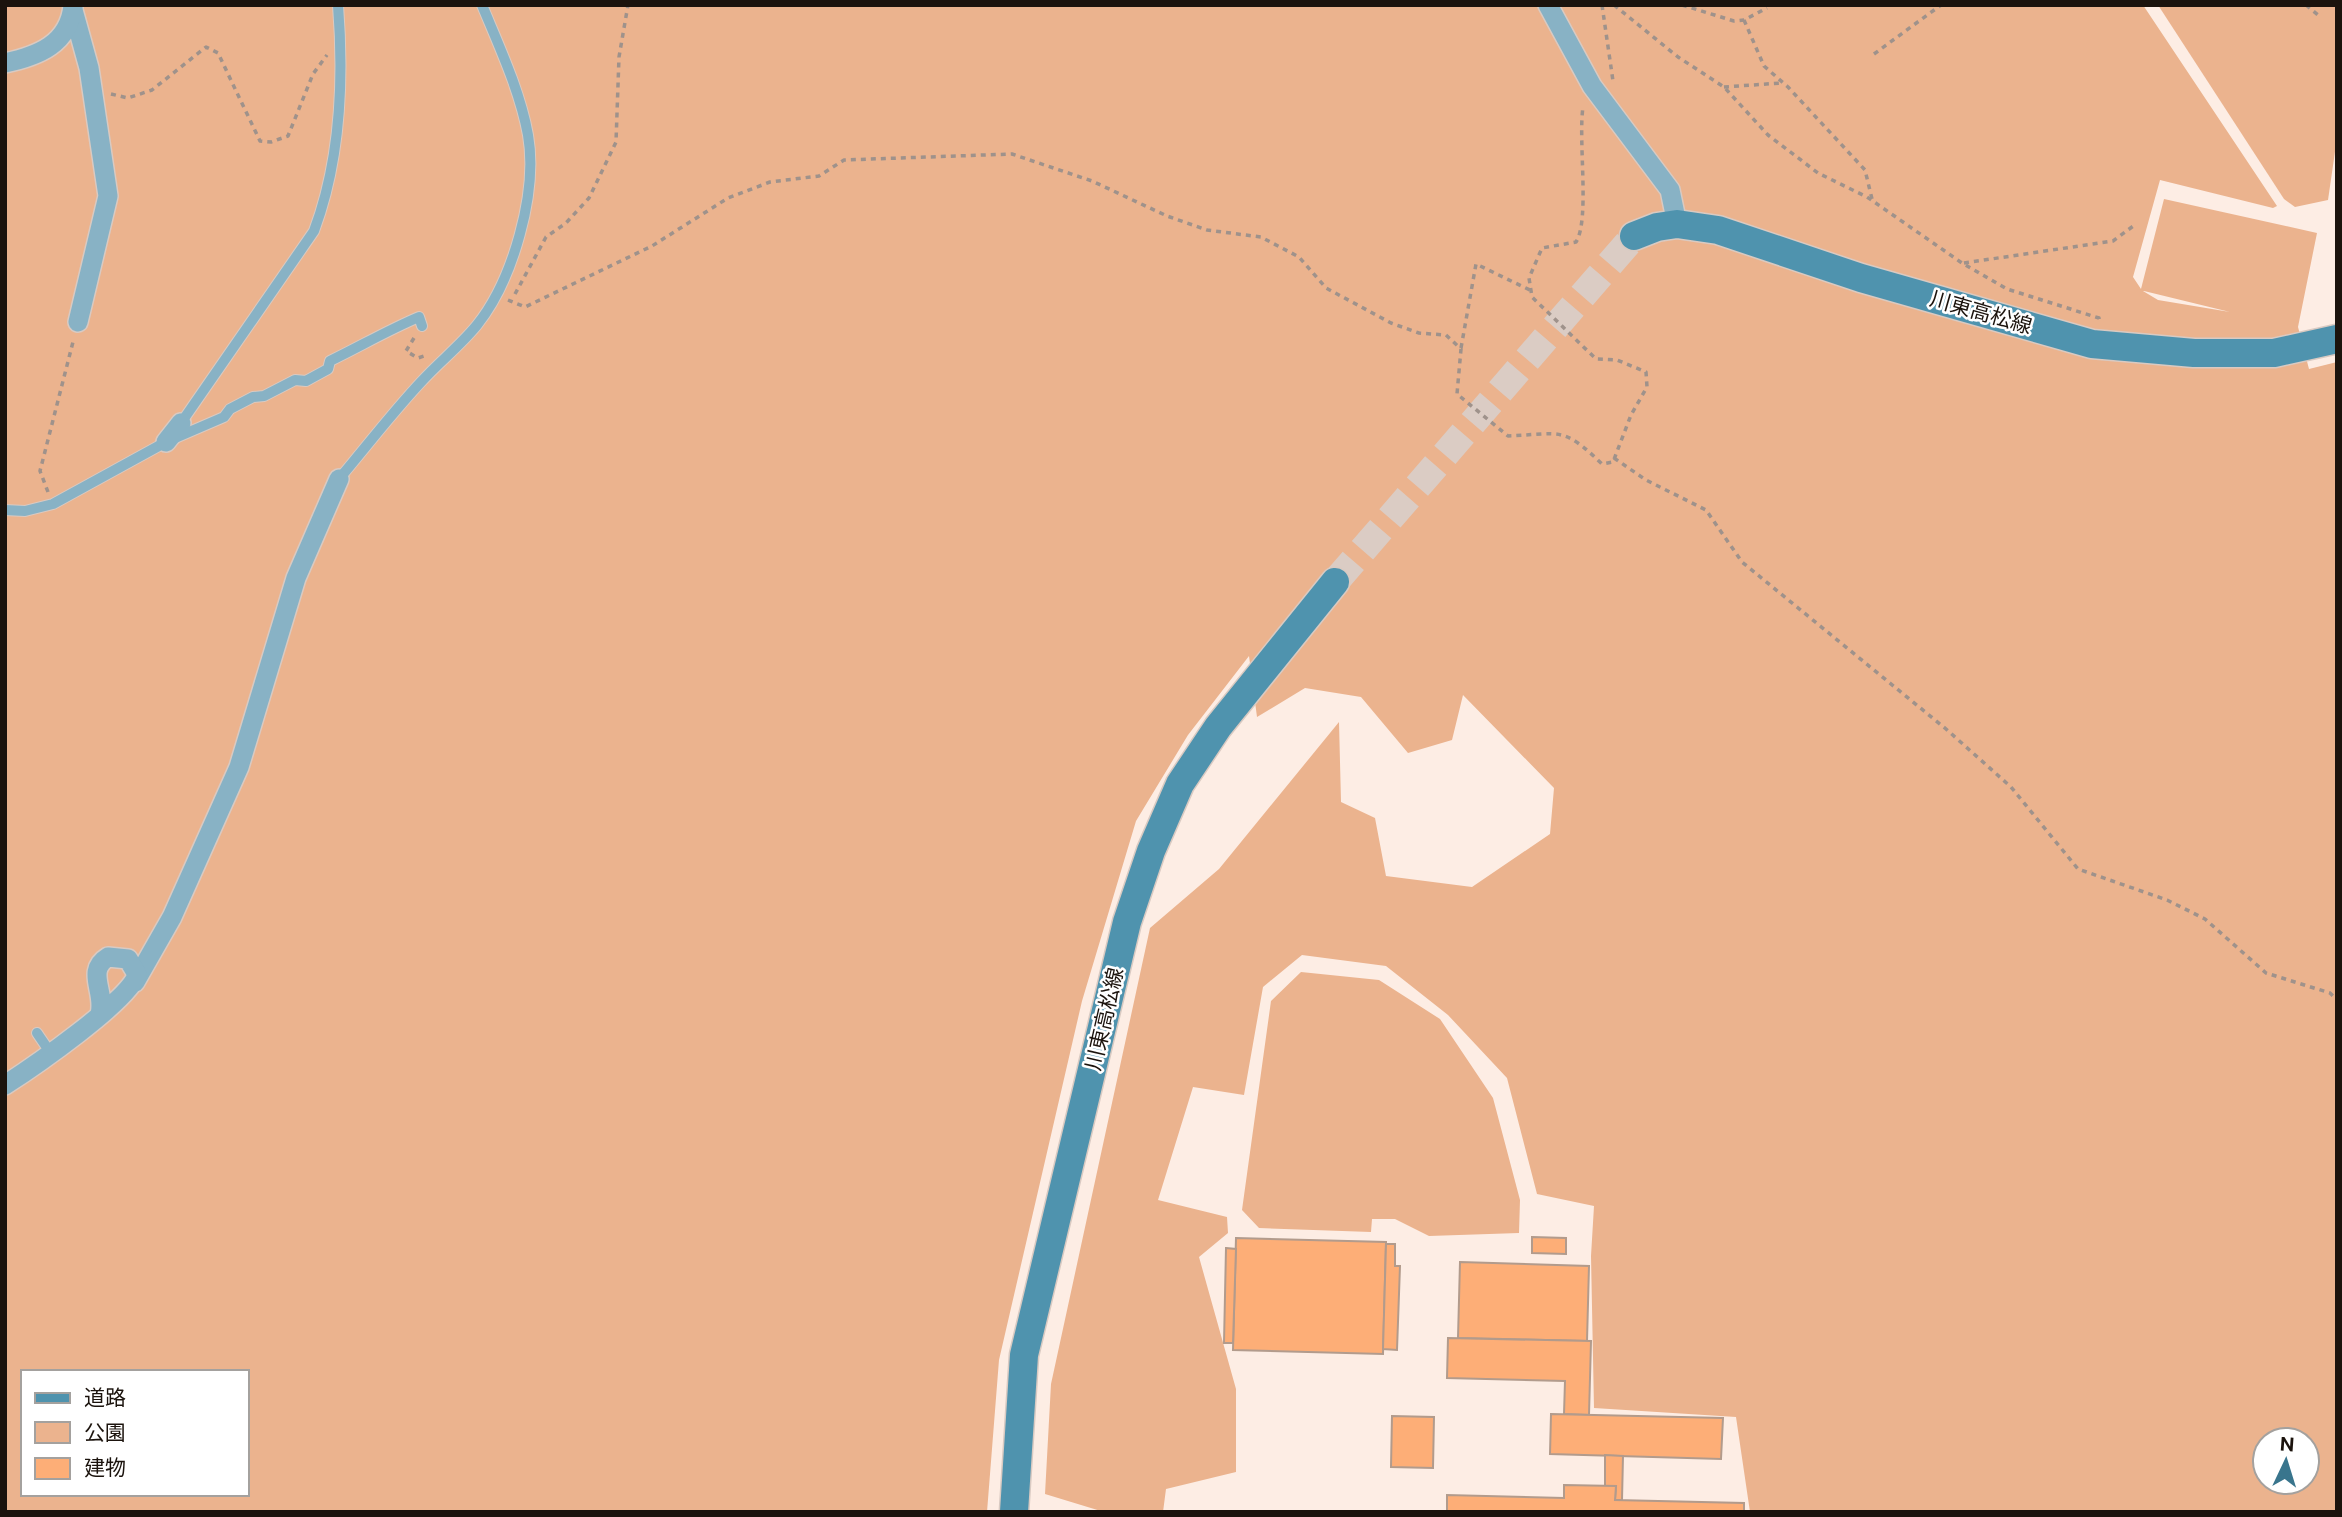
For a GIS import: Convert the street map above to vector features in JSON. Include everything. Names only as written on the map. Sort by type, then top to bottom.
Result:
[{"type":"main road","name":"川東高松線","points":[[1634,236],[1657,226],[1677,224],[1718,229],[1861,278],[2092,344],[2194,353],[2274,353],[2337,339]]},
{"type":"main road","name":"川東高松線","points":[[1014,1512],[1024,1355],[1127,922],[1151,851],[1180,784],[1218,727],[1335,582]]},
{"type":"street","points":[[1548,5],[1553,20],[1592,86],[1670,190],[1677,224]]},
{"type":"street","points":[[5,63],[50,49],[64,33],[73,8]]},
{"type":"street","points":[[73,8],[91,77],[108,196],[78,322]]},
{"type":"street","points":[[166,442],[181,422]]},
{"type":"street","points":[[5,1085],[52,1055],[135,982],[172,917],[239,767],[296,578],[339,479]]},
{"type":"street","points":[[100,1014],[102,997],[96,972],[99,963],[108,957],[128,959],[134,966],[135,982]]},
{"type":"lane","points":[[181,422],[314,231],[326,200],[340,111],[338,5]]},
{"type":"lane","points":[[339,479],[422,381],[479,323],[495,295],[523,228],[529,185],[528,135],[506,63],[482,5]]},
{"type":"lane","points":[[5,510],[25,511],[53,504],[166,442],[224,417],[230,409],[253,397],[264,396],[295,380],[306,381],[328,369],[330,361],[368,342],[375,335],[419,317],[422,326]]},
{"type":"lane","points":[[37,1033],[52,1055]]},
{"type":"path","points":[[511,301],[546,237],[566,223],[589,198],[616,142],[619,57],[628,5]]},
{"type":"path","points":[[1602,5],[1615,91],[1608,106]]},
{"type":"path","points":[[1614,5],[1678,57],[1724,88],[1768,135],[1795,157],[1872,201],[1962,263],[2007,289],[2099,318],[2099,326]]},
{"type":"path","points":[[1682,5],[1734,21],[1744,20],[1767,8]]},
{"type":"path","points":[[1874,54],[1941,5]]},
{"type":"path","points":[[2306,5],[2318,15]]},
{"type":"path","points":[[1744,20],[1764,66],[1865,170],[1872,201]]},
{"type":"path","points":[[91,77],[110,94],[128,98],[152,90],[206,47],[218,53],[260,141],[271,142],[288,136],[313,74],[340,36]]},
{"type":"path","points":[[1724,88],[1783,83]]},
{"type":"path","points":[[1532,291],[1476,264],[1461,349],[1457,394],[1508,436],[1555,432],[1572,438],[1602,464],[1613,462],[1631,415],[1647,387],[1646,372],[1617,360],[1596,359],[1532,297],[1532,291],[1531,269],[1542,248],[1576,242],[1581,234],[1584,214],[1580,136],[1583,108],[1592,86]]},
{"type":"path","points":[[495,295],[525,307],[652,246],[728,198],[770,182],[819,177],[844,160],[1012,154],[1092,181],[1147,208],[1197,227],[1261,237],[1299,257],[1326,288],[1391,323],[1419,333],[1446,335],[1461,349]]},
{"type":"path","points":[[1962,263],[2113,241],[2136,224]]},
{"type":"path","points":[[53,504],[40,471],[78,322]]},
{"type":"path","points":[[412,354],[406,351],[422,326]]},
{"type":"path","points":[[1614,458],[1646,480],[1706,510],[1742,562],[1946,729],[2011,787],[2078,869],[2167,900],[2205,919],[2266,973],[2330,993],[2337,1000]]},
{"type":"green space","points":[[5,5],[2143,5],[2277,206],[2273,208],[2160,180],[2133,277],[2141,289],[2164,199],[2317,233],[2298,327],[2309,369],[2337,362],[2337,1512],[1750,1512],[1736,1417],[1594,1408],[1591,1256],[1594,1206],[1537,1194],[1507,1078],[1448,1015],[1386,966],[1302,955],[1263,987],[1244,1095],[1193,1087],[1158,1200],[1227,1217],[1228,1233],[1199,1257],[1236,1389],[1236,1472],[1166,1489],[1163,1512],[1104,1512],[1045,1494],[1051,1384],[1150,928],[1219,869],[1339,722],[1341,802],[1375,818],[1386,876],[1472,887],[1550,834],[1554,788],[1463,695],[1452,740],[1408,753],[1361,697],[1305,688],[1257,717],[1249,656],[1188,735],[1136,821],[1082,1001],[999,1360],[987,1512],[5,1512]],"holes":[[[2143,291],[2144,291],[2230,312],[2158,300]]]},
{"type":"green space","points":[[2158,5],[2337,5],[2337,138],[2328,200],[2295,207],[2284,199]]},
{"type":"green space","points":[[1301,972],[1379,980],[1440,1019],[1493,1098],[1520,1200],[1519,1233],[1429,1236],[1395,1219],[1372,1219],[1371,1232],[1259,1228],[1242,1210],[1271,1001]]},
{"type":"building","points":[[1532,1237],[1566,1238],[1566,1254],[1532,1253]]},
{"type":"building","points":[[1236,1238],[1386,1242],[1383,1354],[1233,1350]]},
{"type":"building","points":[[1386,1244],[1395,1244],[1395,1266],[1400,1266],[1397,1350],[1383,1349]]},
{"type":"building","points":[[1226,1248],[1236,1249],[1233,1343],[1224,1343]]},
{"type":"building","points":[[1460,1262],[1589,1266],[1587,1341],[1458,1338]]},
{"type":"building","points":[[1448,1338],[1591,1341],[1589,1415],[1564,1414],[1565,1381],[1447,1378]]},
{"type":"building","points":[[1551,1414],[1723,1418],[1721,1459],[1550,1454]]},
{"type":"building","points":[[1392,1416],[1434,1417],[1433,1468],[1391,1467]]},
{"type":"building","points":[[1605,1455],[1623,1456],[1622,1500],[1615,1500],[1616,1486],[1605,1486]]},
{"type":"building","points":[[1564,1485],[1616,1486],[1615,1500],[1744,1503],[1744,1512],[1447,1512],[1447,1495],[1564,1498]]},
{"type":"tunnel","points":[[1335,582],[1634,236]]}]
